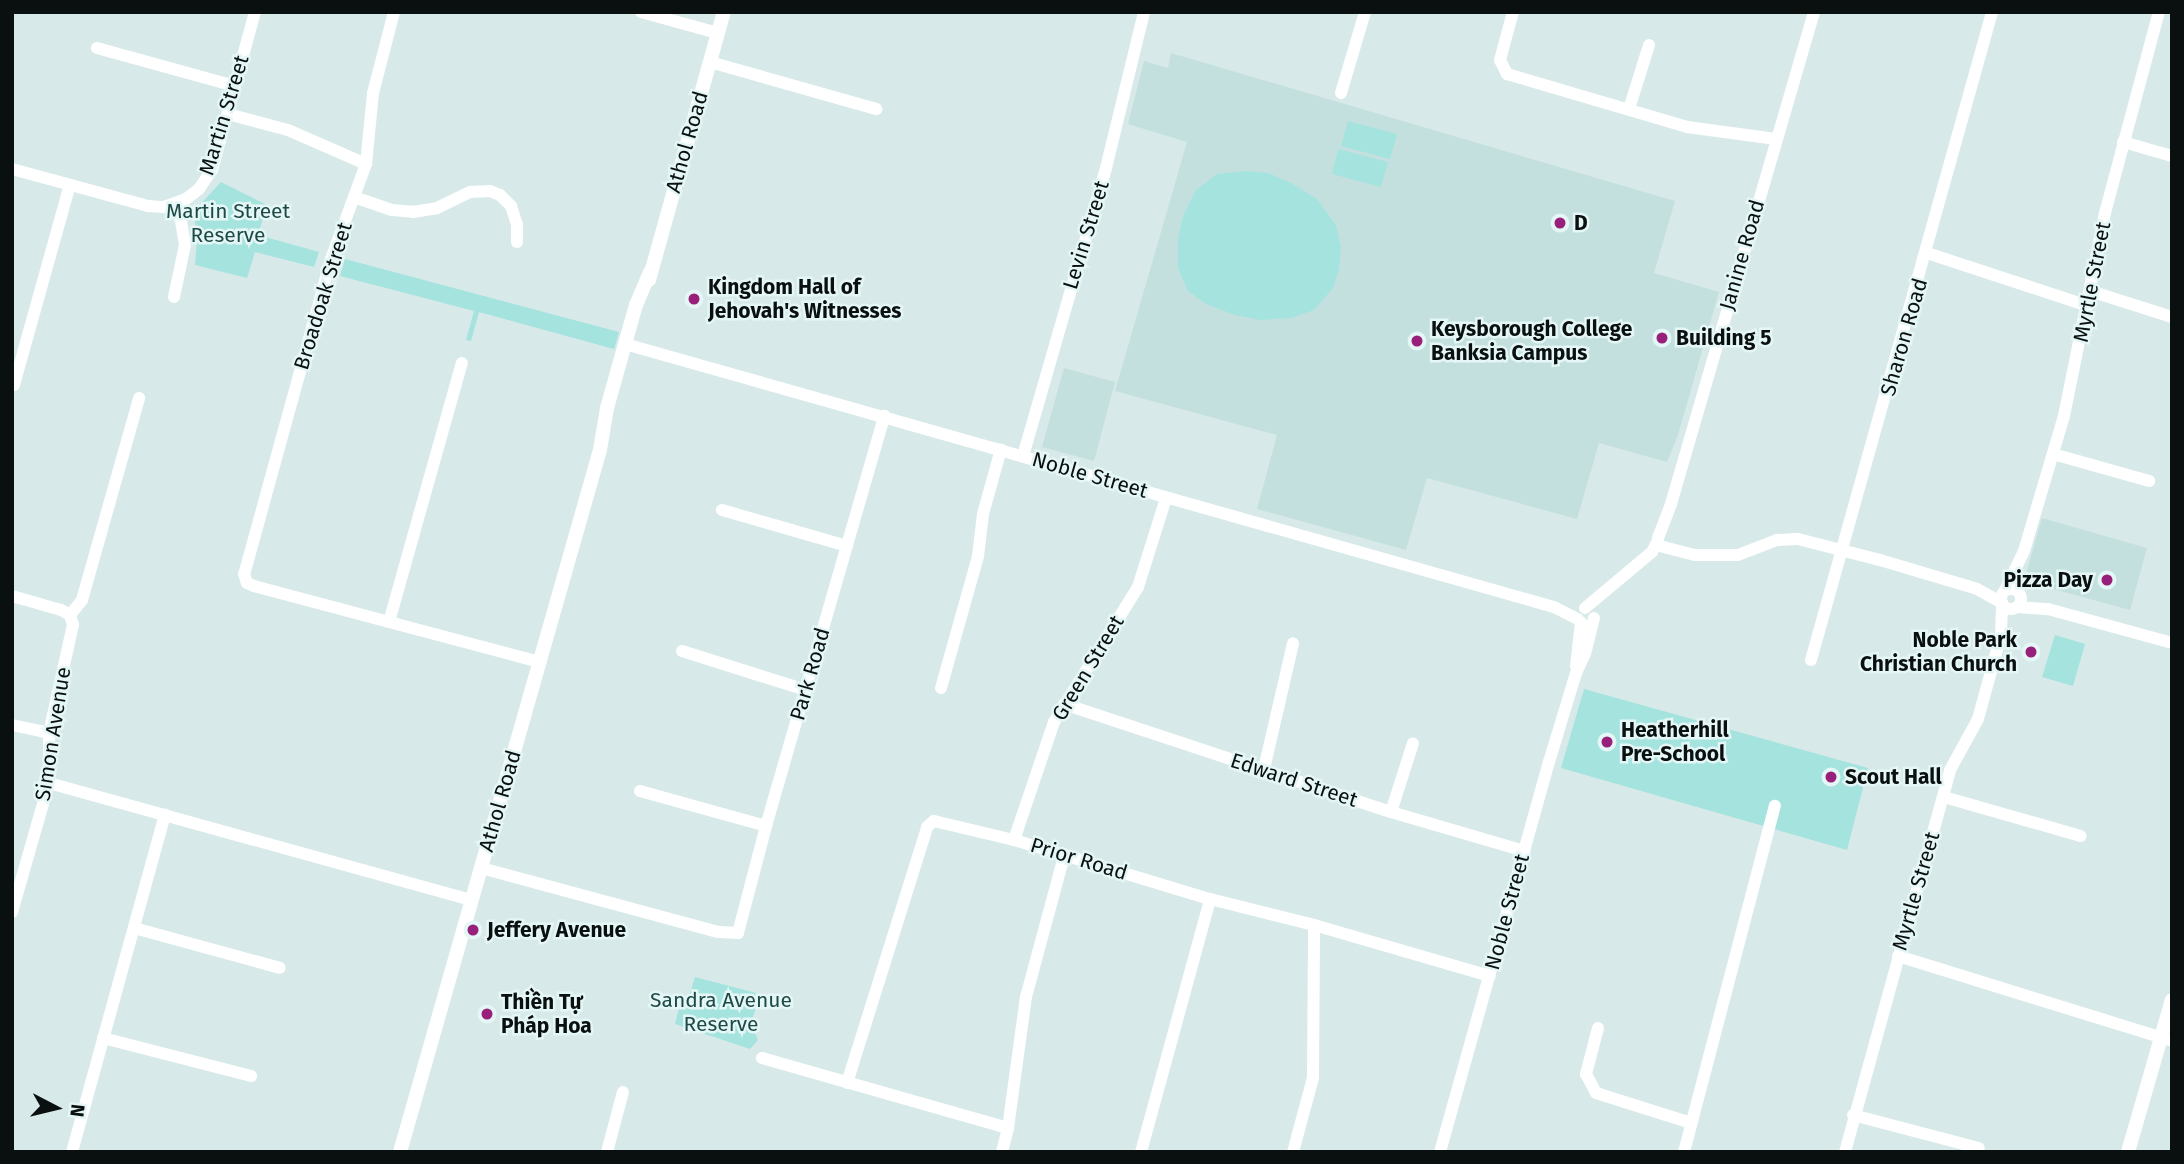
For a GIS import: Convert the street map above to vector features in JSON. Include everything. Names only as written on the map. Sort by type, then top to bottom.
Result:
[{"type":"main road","name":"Athol Road","points":[[400,1152],[600,450],[607,408],[630,345],[724,12]]},
{"type":"main road","points":[[2128,1152],[2166,1040],[2172,1000]]},
{"type":"street","name":"Martin Street","points":[[178,203],[199,190],[209,175],[255,12]]},
{"type":"street","name":"Broadoak Street","points":[[389,622],[254,586],[245,579],[244,568],[331,259],[366,164],[373,93],[394,12]]},
{"type":"street","points":[[640,12],[718,33]]},
{"type":"street","name":"Levin Street","points":[[1023,456],[1106,168],[1144,12]]},
{"type":"street","points":[[1341,93],[1364,12]]},
{"type":"street","points":[[1513,12],[1500,60],[1507,74],[1687,127],[1776,139]]},
{"type":"street","name":"Janine Road","points":[[1661,543],[1814,12]]},
{"type":"street","name":"Sharon Road","points":[[1811,660],[1927,253],[1992,12]]},
{"type":"street","name":"Myrtle Street","points":[[1845,1152],[1950,770],[1978,719],[2001,635],[2003,597],[2024,551],[2053,454],[2074,376],[2123,142],[2158,12]]},
{"type":"street","points":[[1629,109],[1649,45]]},
{"type":"street","points":[[97,48],[234,86]]},
{"type":"street","points":[[710,62],[876,109]]},
{"type":"street","points":[[228,114],[288,130],[366,164]]},
{"type":"street","points":[[2123,142],[2172,156]]},
{"type":"street","points":[[12,169],[148,206],[178,203],[185,245],[174,297]]},
{"type":"street","points":[[14,385],[70,185]]},
{"type":"street","points":[[355,197],[392,211],[413,212],[437,208],[470,192],[490,191],[500,195],[511,206],[517,225],[517,242]]},
{"type":"street","points":[[1927,253],[2088,306]]},
{"type":"street","points":[[2090,291],[2172,317]]},
{"type":"street","name":"Noble Street","points":[[630,345],[1586,615],[1576,673],[1440,1152]]},
{"type":"street","points":[[462,363],[389,622],[539,662]]},
{"type":"street","name":"Simon Avenue","points":[[12,912],[17,881],[49,783],[49,733],[74,625],[70,615],[82,600],[139,398]]},
{"type":"street","name":"Park Road","points":[[481,868],[719,932],[738,933],[766,825],[884,416]]},
{"type":"street","points":[[941,688],[978,556],[983,514],[1000,449]]},
{"type":"street","points":[[2053,454],[2149,481]]},
{"type":"street","name":"Green Street","points":[[1014,839],[1046,743],[1064,704],[1138,587],[1166,498]]},
{"type":"street","points":[[722,510],[847,546]]},
{"type":"street","points":[[1586,615],[1661,543],[1702,554],[1738,555],[1770,542],[1788,539],[1843,551],[2003,597]]},
{"type":"street","name":"Myrtle Street","points":[[2020,594],[2024,551]]},
{"type":"street","points":[[2003,597],[2011,588],[2048,609]]},
{"type":"street","points":[[2016,607],[2021,600],[2020,594]]},
{"type":"street","points":[[12,596],[70,615]]},
{"type":"street","points":[[2003,597],[2006,608],[2048,609],[2172,643]]},
{"type":"street","name":"Myrtle Street","points":[[2001,635],[2016,607]]},
{"type":"street","points":[[1264,769],[1293,643]]},
{"type":"street","points":[[682,651],[806,690]]},
{"type":"street","name":"Edward Street","points":[[1064,704],[1391,812],[1524,851]]},
{"type":"street","points":[[12,725],[49,733]]},
{"type":"street","points":[[1391,812],[1413,743]]},
{"type":"street","points":[[49,783],[472,900]]},
{"type":"street","points":[[640,791],[766,825]]},
{"type":"street","points":[[1944,797],[2081,836]]},
{"type":"street","points":[[1684,1152],[1775,806]]},
{"type":"street","points":[[72,1152],[165,815]]},
{"type":"street","name":"Prior Road","points":[[847,1083],[927,827],[934,821],[946,821],[1014,839],[1210,899],[1314,925],[1490,976]]},
{"type":"street","points":[[1002,1152],[1008,1128],[1026,997],[1065,856]]},
{"type":"street","points":[[1141,1152],[1210,899]]},
{"type":"street","points":[[1293,1152],[1313,1078],[1314,925]]},
{"type":"street","points":[[134,928],[279,968]]},
{"type":"street","points":[[1898,956],[2166,1040]]},
{"type":"street","points":[[1598,1028],[1586,1074],[1595,1093],[1691,1123]]},
{"type":"street","points":[[103,1038],[251,1076]]},
{"type":"street","points":[[762,1058],[1008,1128]]},
{"type":"street","points":[[607,1152],[623,1092]]},
{"type":"street","points":[[1853,1115],[1979,1148]]},
{"type":"shaded area","name":"Keysborough College Banksia Campus","points":[[1171,53],[1675,201],[1654,273],[1719,292],[1678,435],[1667,462],[1599,443],[1577,519],[1427,478],[1406,550],[1257,509],[1277,435],[1115,391],[1187,142],[1128,124],[1144,61],[1168,68]]},
{"type":"shaded area","points":[[1064,368],[1115,382],[1094,461],[1042,447]]},
{"type":"shaded area","points":[[2042,518],[2147,548],[2130,610],[2024,581]]},
{"type":"green space","points":[[1348,121],[1397,134],[1390,159],[1341,146]]},
{"type":"green space","points":[[1338,149],[1388,162],[1381,187],[1332,174]]},
{"type":"green space","points":[[1245,171],[1268,173],[1291,183],[1317,199],[1336,225],[1341,248],[1339,269],[1333,288],[1314,310],[1291,318],[1260,320],[1235,315],[1206,304],[1188,291],[1178,268],[1178,240],[1183,216],[1196,190],[1217,174]]},
{"type":"green space","name":"Martin Street Reserve","points":[[221,182],[267,205],[258,235],[319,252],[314,267],[255,252],[247,278],[195,265],[197,241],[194,211]]},
{"type":"green space","points":[[345,259],[619,332],[614,349],[479,312],[471,341],[466,340],[474,311],[340,276]]},
{"type":"green space","points":[[2055,635],[2085,644],[2073,686],[2042,677]]},
{"type":"green space","points":[[1584,689],[1868,768],[1847,850],[1561,768]]},
{"type":"green space","name":"Sandra Avenue Reserve","points":[[695,977],[760,994],[751,1023],[758,1040],[750,1049],[675,1024],[679,1008],[685,1009]]},
{"type":"place","name":"D","points":[[1560,223]]},
{"type":"place","name":"Kingdom Hall of Jehovah's Witnesses","points":[[694,299]]},
{"type":"place","name":"Building 5","points":[[1662,338]]},
{"type":"place","name":"Keysborough College Banksia Campus","points":[[1417,341]]},
{"type":"place","name":"Pizza Day","points":[[2107,580]]},
{"type":"place","name":"Noble Park Christian Church","points":[[2031,652]]},
{"type":"place","name":"Heatherhill Pre-School","points":[[1607,742]]},
{"type":"place","name":"Scout Hall","points":[[1831,777]]},
{"type":"place","name":"Jeffery Avenue","points":[[473,930]]},
{"type":"place","name":"Thiền Tự Pháp Hoa","points":[[487,1014]]}]
